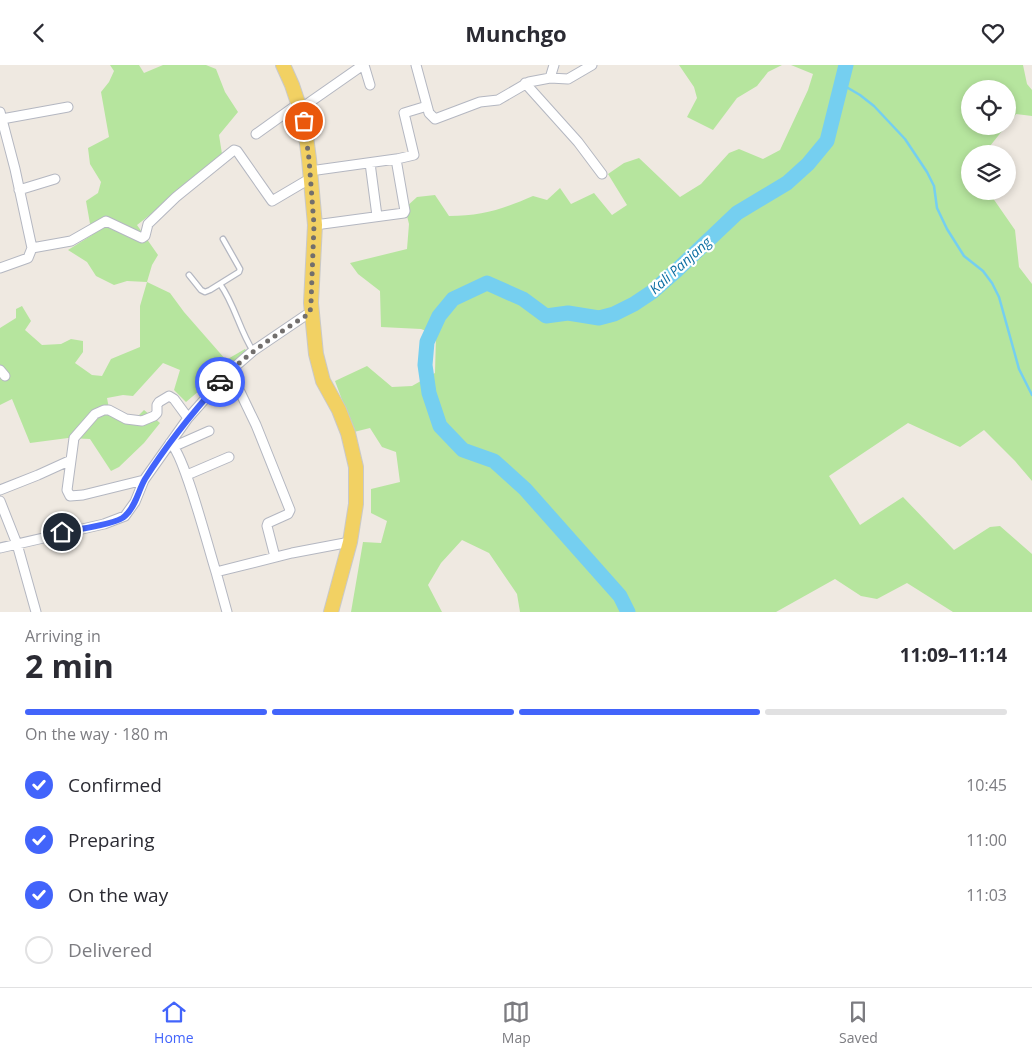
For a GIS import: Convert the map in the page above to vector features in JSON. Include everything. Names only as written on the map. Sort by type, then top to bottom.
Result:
[{"type":"main road","points":[[283,65],[304,121],[314,225],[311,303],[318,363],[323,381],[339,410],[348,433],[356,467],[356,504],[350,542],[331,612]]},
{"type":"street","points":[[256,134],[364,65],[370,85]]},
{"type":"street","points":[[416,65],[430,115],[435,119],[480,102],[498,100],[524,83],[550,78],[568,79],[592,65]]},
{"type":"street","points":[[550,78],[554,65]]},
{"type":"street","points":[[524,83],[586,152],[602,174]]},
{"type":"street","points":[[32,248],[71,241],[106,221],[142,238],[145,236],[148,223],[176,197],[234,150],[237,151],[272,201],[310,175],[414,155],[404,113],[427,106]]},
{"type":"street","points":[[0,268],[28,258],[32,248],[1,116],[68,107]]},
{"type":"street","points":[[0,151],[10,148]]},
{"type":"street","points":[[314,225],[405,212],[397,159]]},
{"type":"street","points":[[370,163],[377,216]]},
{"type":"street","points":[[19,190],[55,179]]},
{"type":"street","points":[[0,548],[125,517],[135,502],[144,480],[172,445],[188,418],[230,371],[253,351],[310,313],[311,303]]},
{"type":"street","points":[[230,371],[256,425],[290,510],[288,514],[268,523],[267,526],[275,557]]},
{"type":"street","points":[[144,480],[83,495],[70,496],[67,490],[74,438],[95,415],[104,410],[109,410],[130,421],[142,421],[154,416],[157,413],[156,405],[169,396],[174,399],[188,418]]},
{"type":"street","points":[[172,445],[210,431]]},
{"type":"street","points":[[172,445],[187,475],[227,612]]},
{"type":"street","points":[[187,475],[229,457]]},
{"type":"street","points":[[0,489],[71,460]]},
{"type":"street","points":[[0,501],[17,544],[36,610],[26,612]]},
{"type":"street","points":[[216,573],[275,557],[350,542]]},
{"type":"lane","points":[[189,275],[204,292],[220,285],[240,271],[223,239]]},
{"type":"lane","points":[[220,285],[231,301],[241,331],[253,351]]},
{"type":"green space","points":[[110,65],[139,65],[144,73],[163,65],[206,65],[216,69],[225,92],[238,112],[219,135],[222,154],[178,193],[137,225],[158,255],[152,265],[147,282],[127,281],[114,285],[96,276],[87,262],[68,250],[92,235],[86,201],[98,193],[101,182],[90,164],[88,148],[109,137],[101,92],[109,82],[114,71]]},
{"type":"green space","points":[[679,65],[782,65],[768,72],[757,86],[737,98],[713,130],[687,117],[697,98],[694,87]]},
{"type":"green space","points":[[791,65],[1023,65],[1027,84],[1032,90],[1032,116],[1016,114],[1016,80],[961,80],[961,135],[999,135],[991,145],[961,145],[961,200],[994,200],[1015,230],[1019,267],[1032,284],[1032,481],[984,430],[960,447],[908,423],[829,476],[860,525],[903,497],[954,550],[990,527],[1000,526],[1032,554],[1032,612],[953,612],[907,583],[877,599],[861,596],[835,579],[776,612],[520,612],[517,594],[489,553],[462,540],[441,563],[428,585],[442,612],[351,612],[363,542],[381,543],[387,521],[371,513],[371,489],[400,482],[396,452],[382,447],[370,428],[354,432],[335,381],[367,366],[392,387],[412,386],[435,373],[436,335],[421,329],[381,327],[380,291],[358,274],[350,263],[407,249],[409,224],[405,208],[417,197],[435,195],[449,216],[461,216],[492,211],[533,196],[547,200],[560,188],[571,204],[594,193],[612,215],[627,205],[608,174],[624,163],[639,158],[680,197],[701,184],[729,153],[739,149],[763,159],[780,150],[808,90],[813,74]]},
{"type":"green space","points":[[147,282],[170,293],[226,360],[245,349],[251,357],[222,385],[213,379],[186,402],[174,390],[180,370],[163,363],[133,396],[123,395],[107,398],[110,414],[130,424],[144,410],[160,423],[144,443],[119,467],[111,471],[90,439],[68,438],[30,443],[12,399],[0,405],[0,328],[16,318],[16,309],[22,306],[31,321],[25,330],[42,345],[61,344],[71,339],[83,341],[83,352],[75,363],[92,375],[102,376],[111,359],[140,347],[140,306]]},
{"type":"waterway","name":"Kali Panjang","points":[[628,612],[620,596],[525,489],[494,461],[463,450],[440,426],[429,393],[425,365],[427,342],[439,316],[453,299],[487,283],[523,299],[546,316],[568,313],[599,318],[614,314],[634,304],[652,292],[677,270],[737,213],[787,183],[808,164],[827,141],[846,65]]},
{"type":"waterway","points":[[843,85],[874,106],[905,139],[927,172],[934,186],[937,208],[947,229],[964,256],[983,271],[999,297],[1019,369],[1032,395]]},
{"type":"way so far","points":[[220,382],[231,369],[253,351],[310,313],[314,225],[304,121]]},
{"type":"route","points":[[62,532],[104,524],[125,517],[135,502],[144,480],[170,443],[188,418],[220,382]]}]
